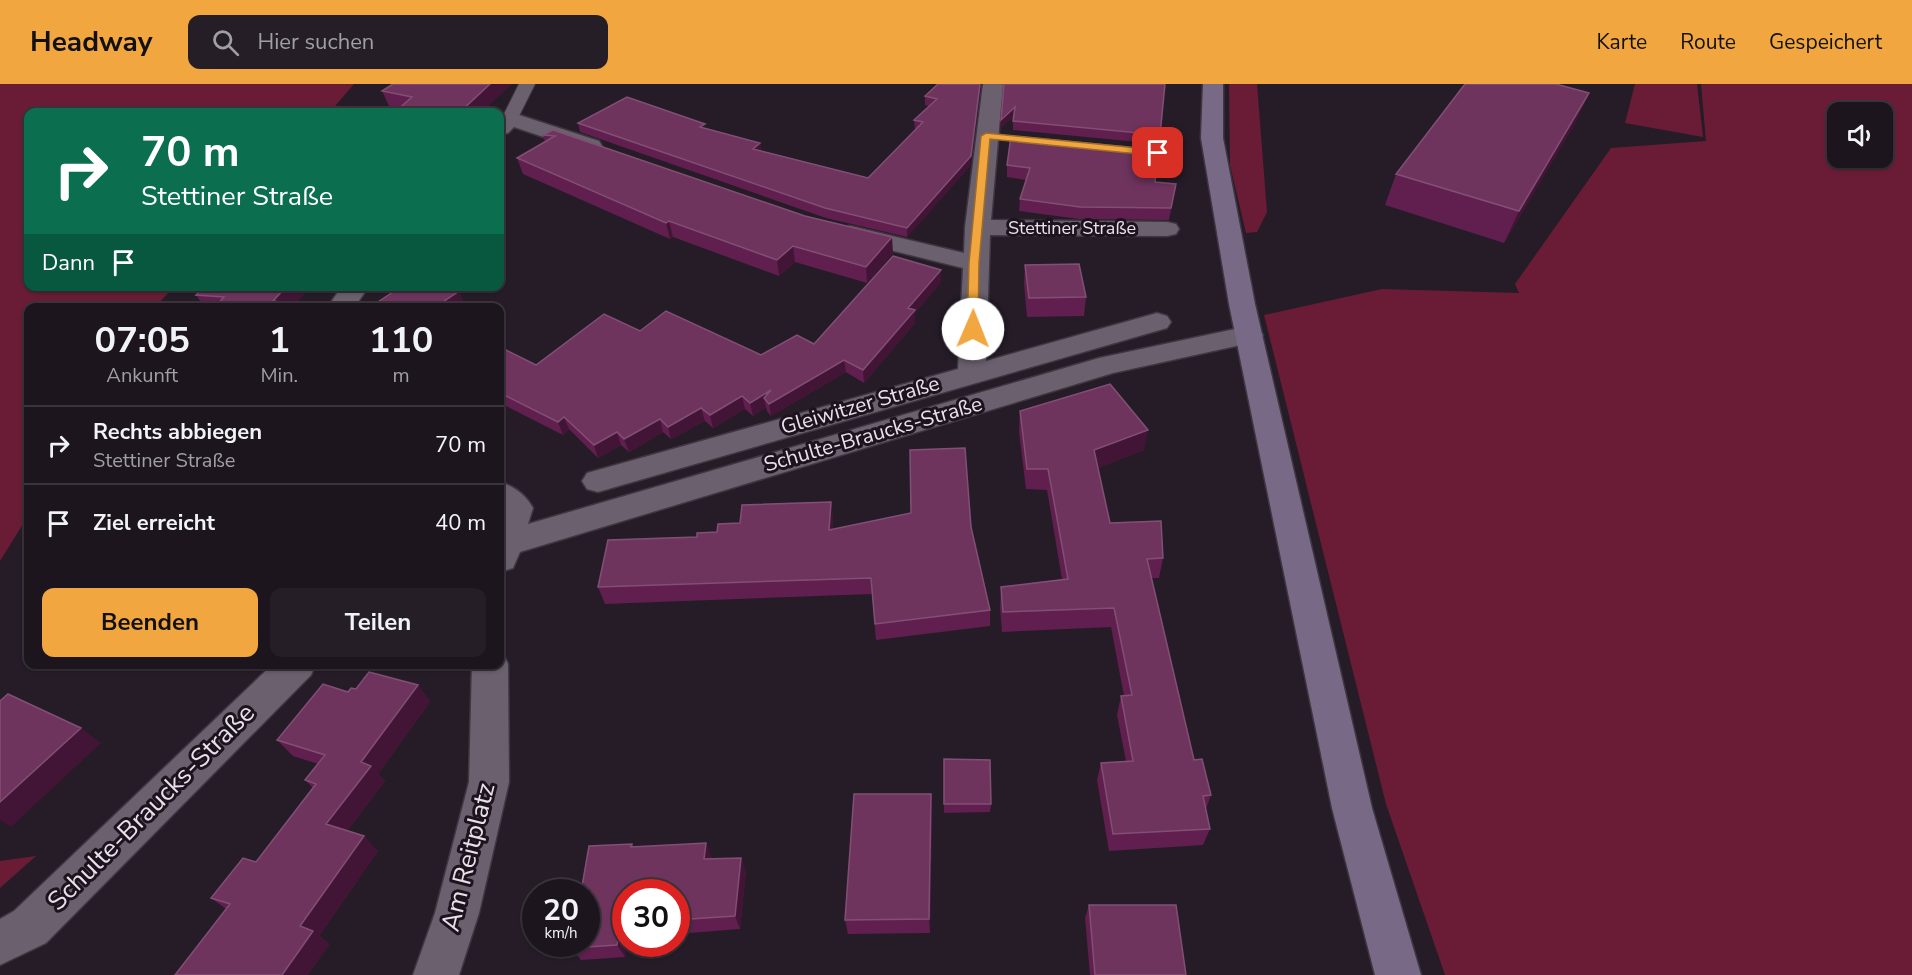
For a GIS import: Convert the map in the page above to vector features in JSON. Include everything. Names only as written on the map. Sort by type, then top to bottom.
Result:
[{"type":"main road","points":[[1213,84],[1212,138],[1249,335],[1352,808],[1398,975]]},
{"type":"street","name":"Stettiner Straße","points":[[972,373],[977,227],[997,137],[993,84]]},
{"type":"street","points":[[505,123],[609,153]]},
{"type":"street","name":"Stettiner Straße","points":[[977,227],[1167,229]]},
{"type":"street","points":[[829,228],[974,263]]},
{"type":"street","name":"Gleiwitzer Straße","points":[[598,481],[1157,322]]},
{"type":"street","name":"Schulte-Braucks-Straße","points":[[504,549],[1109,365],[1249,335]]},
{"type":"street","points":[[504,497],[517,508],[504,544]]},
{"type":"street","name":"Schulte-Braucks-Straße","points":[[0,943],[30,927],[293,669]]},
{"type":"street","name":"Am Reitplatz","points":[[436,975],[457,913],[489,782],[490,669]]},
{"type":"lane","points":[[505,123],[527,84]]},
{"type":"shaded area","points":[[0,84],[354,84],[333,108],[24,108],[24,291],[170,291],[159,303],[24,303],[24,522],[0,561]]},
{"type":"shaded area","points":[[1229,84],[1257,84],[1267,212],[1257,232],[1246,233],[1230,165]]},
{"type":"shaded area","points":[[1635,84],[1697,84],[1703,137],[1625,123]]},
{"type":"shaded area","points":[[1701,84],[1912,84],[1912,975],[1445,975],[1386,804],[1264,315],[1382,289],[1519,293],[1515,284],[1611,148],[1706,141]]},
{"type":"shaded area","points":[[36,856],[0,888],[0,861]]},
{"type":"building","points":[[393,84],[490,84],[464,108],[400,108],[412,97],[382,91]]},
{"type":"building","points":[[938,84],[980,84],[971,156],[907,228],[825,208],[578,123],[627,97],[705,124],[700,127],[760,143],[753,149],[868,178],[923,122],[914,120],[937,99],[925,96]]},
{"type":"building","points":[[1004,84],[1165,84],[1160,135],[1013,121],[1015,107],[1001,120]]},
{"type":"building","points":[[1465,84],[1556,84],[1589,93],[1519,211],[1396,174]]},
{"type":"building","points":[[553,130],[805,216],[892,237],[866,267],[793,246],[777,260],[669,221],[666,223],[517,158],[555,136],[543,135]]},
{"type":"building","points":[[1011,136],[1159,150],[1155,182],[1176,184],[1171,208],[1080,207],[1020,199],[1030,168],[1007,165]]},
{"type":"building","points":[[893,256],[941,270],[908,308],[915,310],[863,370],[844,360],[769,404],[764,398],[771,390],[750,403],[742,396],[710,415],[701,408],[668,427],[660,419],[624,439],[617,432],[594,445],[564,417],[558,422],[504,395],[504,349],[536,365],[604,314],[640,331],[666,311],[761,355],[797,335],[814,344]]},
{"type":"building","points":[[1079,264],[1086,297],[1029,298],[1025,265]]},
{"type":"building","points":[[200,291],[282,291],[273,301],[280,303],[219,303],[224,297],[196,295]]},
{"type":"building","points":[[394,291],[459,291],[441,303],[376,303]]},
{"type":"building","points":[[1110,384],[1148,430],[1094,450],[1110,523],[1161,521],[1163,558],[1147,559],[1194,760],[1202,759],[1211,795],[1203,796],[1210,829],[1113,834],[1101,763],[1133,761],[1121,696],[1132,695],[1114,608],[1003,612],[1001,587],[1068,579],[1048,469],[1027,469],[1020,411]]},
{"type":"building","points":[[965,448],[971,527],[990,610],[875,624],[871,578],[598,587],[608,540],[697,537],[697,533],[717,532],[718,524],[740,523],[742,505],[831,502],[829,530],[911,513],[910,450]]},
{"type":"building","points":[[369,672],[418,685],[361,762],[371,766],[326,824],[364,836],[300,926],[313,931],[282,975],[175,975],[230,904],[211,898],[243,858],[256,862],[316,784],[305,780],[325,755],[277,740],[323,684],[348,692],[351,688],[356,689]]},
{"type":"building","points":[[8,694],[81,728],[0,802],[0,701]]},
{"type":"building","points":[[944,759],[990,760],[991,804],[944,804]]},
{"type":"building","points":[[854,794],[931,794],[929,919],[845,920]]},
{"type":"building","points":[[706,843],[704,859],[741,858],[735,916],[690,919],[690,879],[612,879],[612,945],[600,946],[600,879],[583,879],[589,846],[632,844],[631,847]]},
{"type":"building","points":[[1089,905],[1176,905],[1186,975],[1095,975]]},
{"type":"route","points":[[973,329],[974,263],[986,136],[1158,153]]}]
